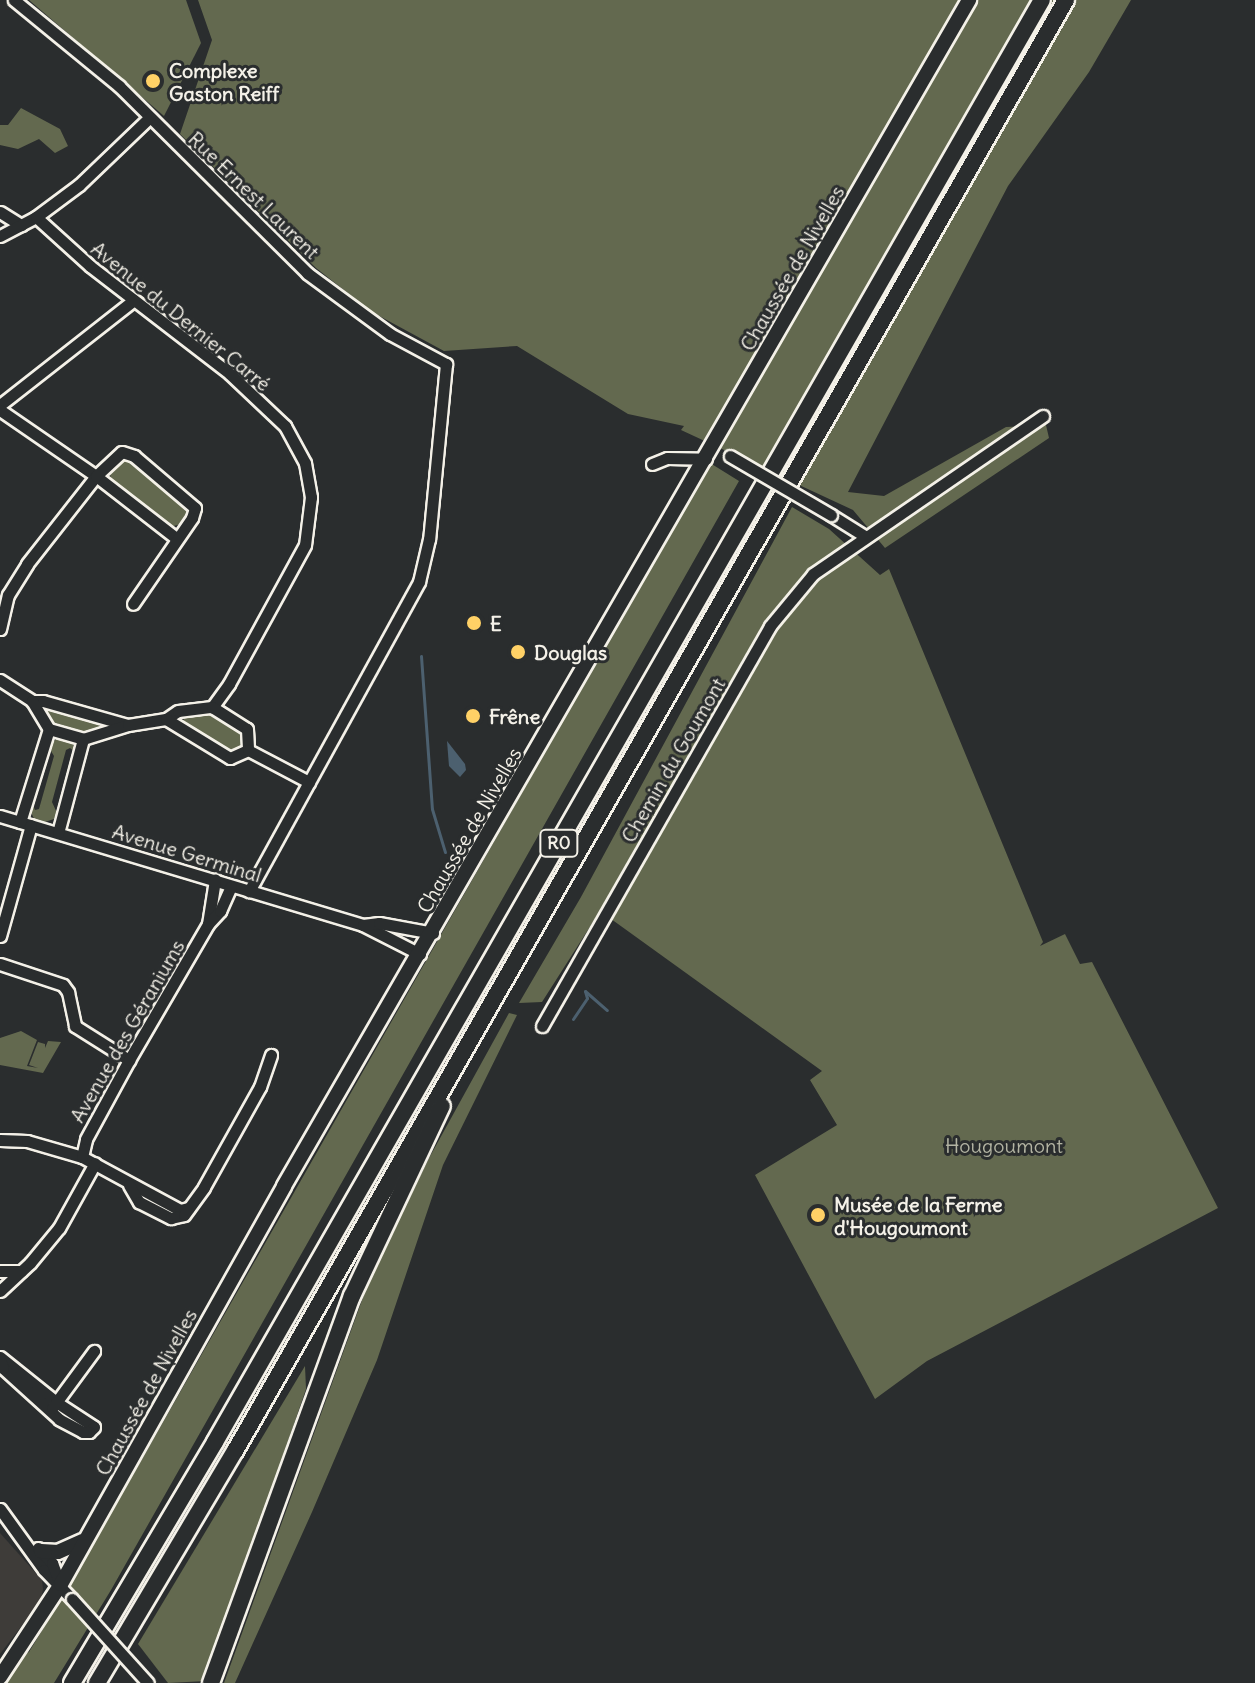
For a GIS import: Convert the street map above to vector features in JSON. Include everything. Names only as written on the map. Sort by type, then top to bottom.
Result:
[{"type":"highway","name":"R0","points":[[72,1683],[223,1429],[1042,0]]},
{"type":"highway","name":"R0","points":[[97,1683],[451,1074],[1066,0]]},
{"type":"highway","points":[[211,1683],[352,1296],[440,1115],[451,1074]]},
{"type":"main road","name":"Chaussée de Nivelles","points":[[0,1677],[61,1584],[71,1561],[284,1186],[433,933],[969,0]]},
{"type":"main road","points":[[41,1551],[68,1550],[86,1539]]},
{"type":"street","name":"Rue Ernest Laurent","points":[[14,0],[119,86],[307,273],[390,334],[446,364],[429,539],[419,582],[309,782]]},
{"type":"street","points":[[0,236],[36,217],[79,185],[150,117]]},
{"type":"street","points":[[0,212],[21,225]]},
{"type":"street","name":"Avenue du Dernier Carré","points":[[36,217],[80,258],[230,374],[285,426],[305,463],[309,479],[309,530],[298,561],[229,684],[212,707]]},
{"type":"street","points":[[134,300],[0,408],[176,538]]},
{"type":"street","name":"Chemin du Goumont","points":[[542,1026],[770,626],[813,574],[864,536],[1043,416]]},
{"type":"street","points":[[0,629],[4,596],[96,476],[122,452],[134,456],[195,508],[192,518],[133,604]]},
{"type":"street","points":[[652,464],[667,458],[709,453],[730,456],[864,536]]},
{"type":"street","points":[[0,680],[32,701],[49,729],[83,739],[128,725],[166,719],[178,711],[212,707],[247,729],[248,750]]},
{"type":"street","points":[[32,701],[43,701],[128,725]]},
{"type":"street","points":[[166,719],[230,758],[248,750]]},
{"type":"street","points":[[0,936],[49,729]]},
{"type":"street","points":[[58,833],[83,739]]},
{"type":"street","points":[[248,750],[309,782],[249,891]]},
{"type":"street","name":"Avenue Germinal","points":[[0,816],[363,925],[420,954]]},
{"type":"street","name":"Avenue des Géraniums","points":[[208,924],[215,880]]},
{"type":"street","name":"Avenue des Géraniums","points":[[82,1157],[86,1139],[129,1060],[208,924],[220,911],[231,886]]},
{"type":"street","name":"Avenue Germinal","points":[[363,925],[379,923],[433,933]]},
{"type":"street","points":[[0,964],[63,985],[68,992],[75,1026],[129,1060]]},
{"type":"street","points":[[0,1140],[27,1141],[82,1157],[129,1185],[139,1202],[179,1219],[189,1208],[260,1087],[271,1055]]},
{"type":"street","points":[[0,1291],[59,1228],[95,1163]]},
{"type":"street","points":[[0,1271],[21,1271]]},
{"type":"street","points":[[0,1358],[3,1368],[53,1407],[94,1351]]},
{"type":"street","points":[[0,1509],[44,1570],[61,1584]]},
{"type":"street","points":[[22,1538],[52,1563],[72,1599],[148,1683]]},
{"type":"shaded area","points":[[0,1533],[42,1580],[43,1589],[41,1601],[0,1654]]},
{"type":"green space","name":"Complexe Gaston Reiff","points":[[29,0],[186,0],[201,43],[164,116]]},
{"type":"green space","points":[[198,0],[1131,0],[1089,72],[1008,186],[848,492],[884,496],[1006,427],[1046,425],[1049,438],[885,548],[853,510],[681,430],[684,426],[628,414],[517,346],[444,351],[372,312],[316,268],[180,134],[212,40]]},
{"type":"green space","points":[[21,108],[60,129],[68,146],[55,153],[39,139],[18,149],[0,145],[0,125],[8,125]]},
{"type":"green space","points":[[121,458],[129,459],[187,506],[188,517],[181,524],[170,527],[111,481],[110,473]]},
{"type":"green space","points":[[710,463],[739,481],[111,1590],[54,1683],[0,1683],[0,1667],[29,1652],[81,1566]]},
{"type":"green space","name":"Hougoumont","points":[[792,507],[829,529],[880,575],[889,569],[1043,942],[1040,946],[1065,934],[1080,964],[1092,962],[1218,1208],[927,1361],[875,1399],[755,1175],[837,1125],[810,1080],[822,1071],[600,911],[542,1002],[519,1003],[581,897]]},
{"type":"green space","points":[[45,705],[99,722],[100,728],[86,732],[55,723],[47,718],[42,707]]},
{"type":"green space","points":[[208,710],[242,732],[244,740],[238,751],[229,752],[182,725],[185,715]]},
{"type":"green space","points":[[59,737],[73,743],[75,752],[70,748],[66,750],[52,802],[57,813],[54,819],[42,823],[35,821],[30,810],[32,803],[35,810],[39,809],[54,756],[48,746]]},
{"type":"green space","points":[[509,1013],[517,1015],[443,1165],[377,1360],[235,1683],[224,1683],[370,1278],[428,1160]]},
{"type":"green space","points":[[21,1031],[37,1040],[27,1066],[38,1068],[29,1065],[38,1042],[45,1044],[45,1048],[48,1041],[61,1042],[43,1073],[0,1065],[0,1038]]},
{"type":"green space","points":[[305,1366],[306,1389],[206,1681],[168,1683],[138,1644]]},
{"type":"water","points":[[447,741],[465,764],[466,770],[460,777],[449,766]]},
{"type":"waterway","points":[[421,656],[432,809],[445,852]]},
{"type":"waterway","points":[[585,991],[607,1010]]},
{"type":"waterway","points":[[573,1019],[587,998],[585,991]]},
{"type":"place","name":"Complexe Gaston Reiff","points":[[153,81]]},
{"type":"place","name":"E","points":[[474,623]]},
{"type":"place","name":"Douglas","points":[[518,652]]},
{"type":"place","name":"Frêne","points":[[473,716]]},
{"type":"place","name":"Musée de la Ferme d'Hougoumont","points":[[818,1215]]}]
